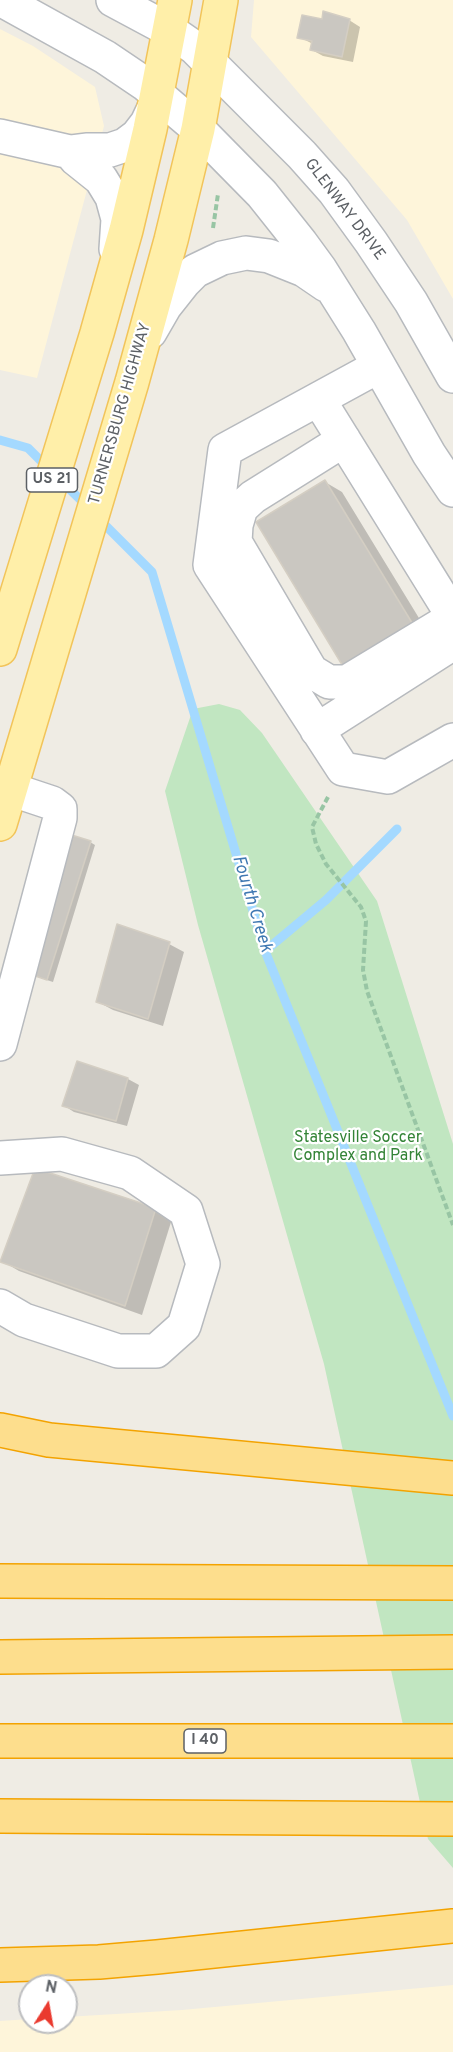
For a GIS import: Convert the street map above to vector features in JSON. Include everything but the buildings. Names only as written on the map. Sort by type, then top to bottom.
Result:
[{"type":"highway","points":[[0,1430],[32,1438],[78,1443],[453,1478]]},
{"type":"highway","points":[[0,1441],[78,1443]]},
{"type":"highway","points":[[0,1581],[453,1583]]},
{"type":"highway","points":[[0,1657],[453,1652]]},
{"type":"highway","name":"I 40","points":[[0,1741],[453,1741]]},
{"type":"highway","points":[[0,1816],[445,1820]]},
{"type":"highway","points":[[0,1965],[99,1962],[453,1926]]},
{"type":"main road","name":"TURNERSBURG HIGHWAY","points":[[0,824],[132,382],[171,240],[198,129],[221,0]]},
{"type":"main road","name":"US 21","points":[[3,640],[110,288],[140,176],[172,15]]},
{"type":"street","points":[[2,0],[105,57],[156,99],[198,129],[248,180],[301,243],[335,294],[429,454],[453,490]]},
{"type":"street","name":"GLENWAY DRIVE","points":[[113,0],[172,15],[187,42],[211,62],[302,154],[334,191],[411,302],[453,376]]},
{"type":"street","points":[[0,136],[70,152],[110,150],[125,145],[143,130],[156,99]]},
{"type":"street","points":[[70,152],[104,182],[116,208],[118,229],[110,288]]},
{"type":"street","points":[[141,350],[165,306],[184,282],[195,271],[222,258],[246,253],[281,260],[304,270],[335,294]]},
{"type":"street","points":[[379,366],[225,450],[210,565],[343,769],[388,777],[453,740]]},
{"type":"street","points":[[319,400],[344,440],[453,617],[347,682],[329,682],[311,671],[235,542],[236,525],[241,508],[253,497],[344,440]]},
{"type":"street","points":[[317,730],[453,644]]},
{"type":"street","points":[[0,1044],[14,942],[60,818],[60,809],[52,803],[10,789]]},
{"type":"street","points":[[0,1158],[62,1154],[130,1173],[186,1211],[203,1264],[184,1326],[156,1352],[118,1351],[24,1320],[0,1306]]},
{"type":"path","points":[[212,236],[219,183]]},
{"type":"path","points":[[343,769],[312,827],[316,844],[326,864],[361,908],[366,921],[363,970],[367,991],[453,1225]]},
{"type":"shaded area","points":[[254,0],[453,0],[453,299],[407,220],[251,37]]},
{"type":"shaded area","points":[[0,29],[33,46],[95,87],[104,126],[37,378],[0,370]]},
{"type":"shaded area","points":[[453,1985],[453,2052],[0,2052],[0,2021],[18,2020],[18,2034],[78,2034],[78,2016],[182,2010]]},
{"type":"green space","name":"Statesville Soccer Complex and Park","points":[[219,704],[240,710],[262,733],[377,901],[453,1144],[453,1868],[428,1839],[324,1364],[198,925],[165,791],[193,709]]},
{"type":"waterway","name":"Fourth Creek","points":[[0,440],[28,448],[48,468]]},
{"type":"waterway","name":"Fourth Creek","points":[[60,480],[89,508]]},
{"type":"waterway","name":"Fourth Creek","points":[[98,518],[152,572],[265,951],[453,1416]]},
{"type":"waterway","points":[[265,951],[326,900],[397,829]]}]
